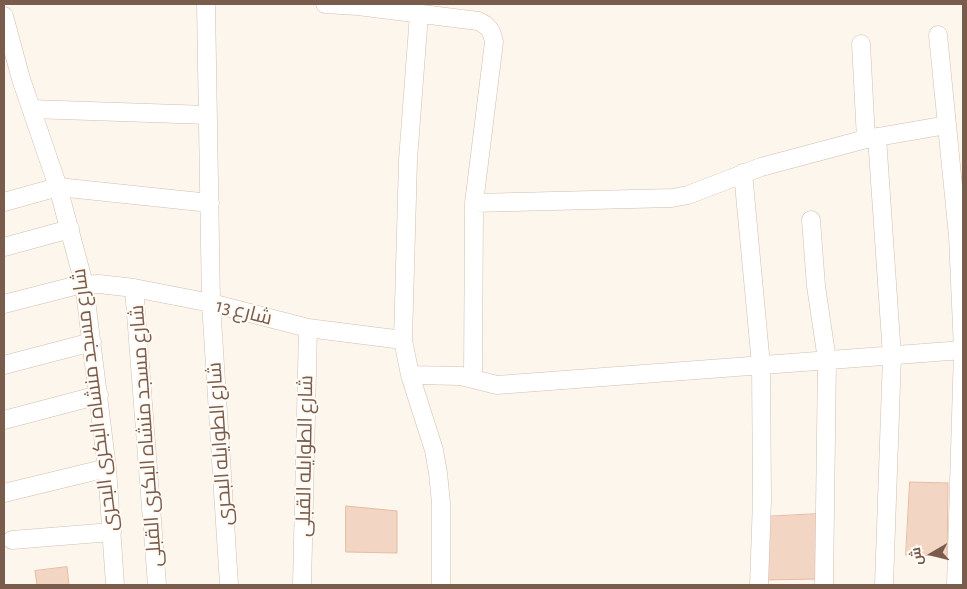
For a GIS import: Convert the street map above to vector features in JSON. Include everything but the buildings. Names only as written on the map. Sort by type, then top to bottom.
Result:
[{"type":"street","name":"شارع الطوايله البحرى","points":[[206,4],[212,304],[229,585]]},
{"type":"street","points":[[325,4],[358,6],[478,21],[486,25],[492,32],[494,42],[474,203],[473,378]]},
{"type":"street","points":[[419,14],[408,160],[403,340],[410,375],[434,450],[438,473],[441,503],[441,585]]},
{"type":"street","name":"شارع مسجد منشاه البكرى البحرى","points":[[4,16],[9,56],[31,110],[58,187],[84,284],[107,468],[116,585]]},
{"type":"street","points":[[938,35],[958,236],[963,350],[956,585]]},
{"type":"street","points":[[861,44],[872,138],[892,356],[884,585]]},
{"type":"street","points":[[31,110],[208,115]]},
{"type":"street","points":[[474,203],[672,198],[688,195],[743,173],[872,138],[947,125]]},
{"type":"street","points":[[743,173],[762,365],[762,500],[759,585]]},
{"type":"street","points":[[4,202],[58,187],[210,204]]},
{"type":"street","points":[[810,220],[816,286],[826,360],[824,585]]},
{"type":"street","points":[[4,247],[70,229]]},
{"type":"street","name":"شارع 13","points":[[4,304],[84,284],[134,288],[212,304],[308,328],[403,340]]},
{"type":"street","name":"شارع مسجد منشاه البكرى القبلى","points":[[134,288],[157,585]]},
{"type":"street","name":"شارع الطوايله القبلى","points":[[302,585],[308,328]]},
{"type":"street","points":[[4,365],[92,342]]},
{"type":"street","points":[[410,375],[461,376],[497,385],[963,350]]},
{"type":"street","points":[[4,420],[99,395]]},
{"type":"street","points":[[4,493],[107,468]]},
{"type":"street","points":[[12,540],[112,532]]}]
